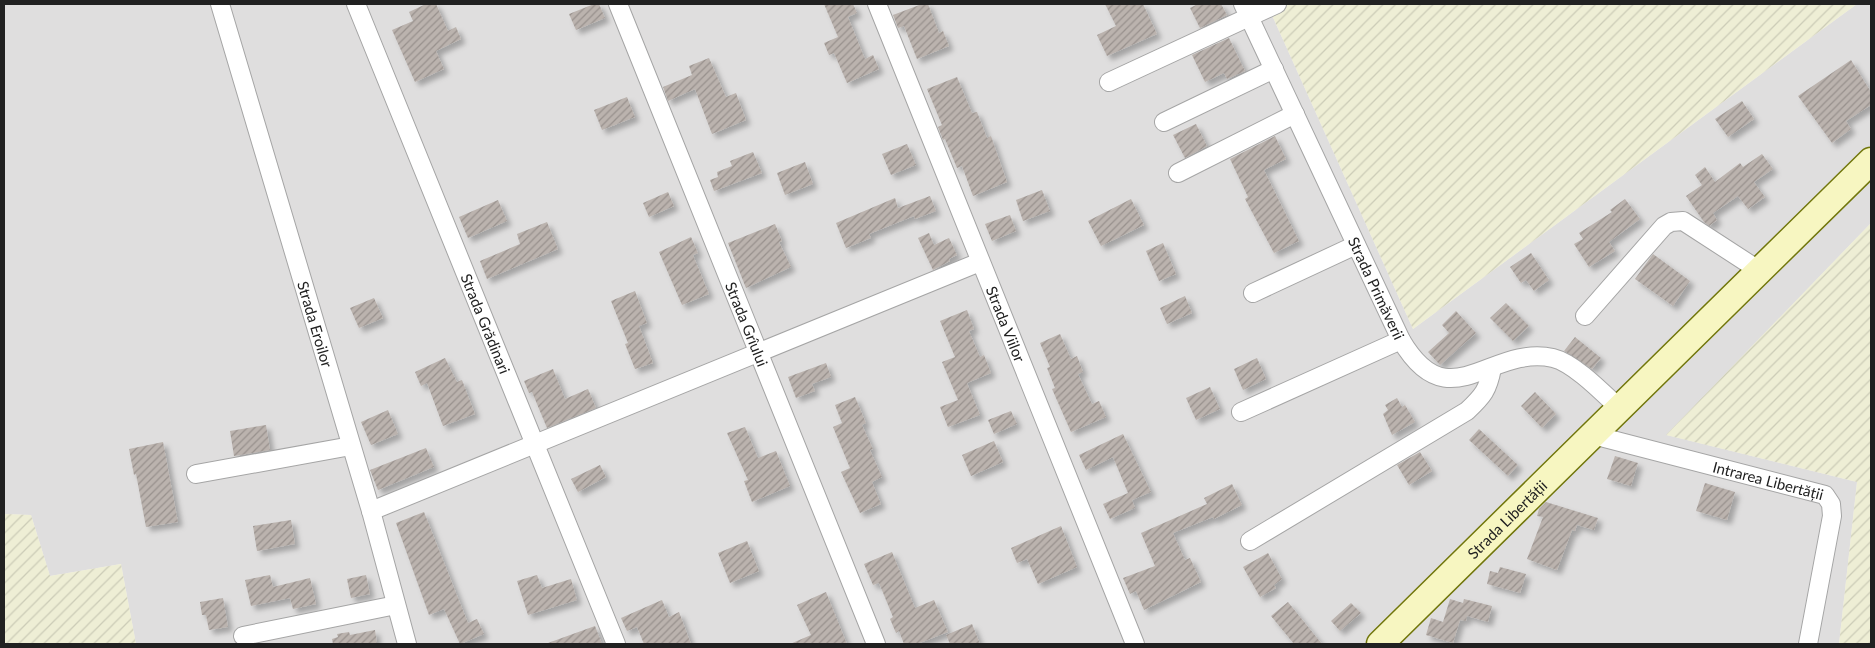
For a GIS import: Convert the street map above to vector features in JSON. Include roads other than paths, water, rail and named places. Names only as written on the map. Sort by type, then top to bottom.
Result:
[{"type":"main road","name":"Strada Libertății","points":[[1380,644],[1871,161]]},
{"type":"street","name":"Strada Eroilor","points":[[220,4],[371,511],[407,644]]},
{"type":"street","name":"Strada Grădinari","points":[[356,4],[616,644]]},
{"type":"street","name":"Strada Grîului","points":[[618,4],[876,644]]},
{"type":"street","name":"Strada Viilor","points":[[877,4],[1135,644]]},
{"type":"street","points":[[1109,82],[1246,11],[1277,4]]},
{"type":"street","name":"Strada Primăverii","points":[[1246,11],[1401,340],[1416,364],[1437,377],[1462,377],[1536,356],[1555,358],[1626,401]]},
{"type":"street","points":[[1164,122],[1274,69]]},
{"type":"street","points":[[1178,173],[1295,114]]},
{"type":"street","points":[[1585,316],[1664,226],[1677,220],[1683,221],[1760,271]]},
{"type":"street","points":[[1253,293],[1356,245]]},
{"type":"street","points":[[371,511],[980,262]]},
{"type":"street","points":[[1241,412],[1401,340]]},
{"type":"street","points":[[1250,541],[1467,411],[1481,398],[1489,386],[1492,368]]},
{"type":"street","name":"Intrarea Libertății","points":[[1593,435],[1816,491],[1825,495],[1831,504],[1832,516],[1808,644]]},
{"type":"street","points":[[196,474],[352,446]]},
{"type":"street","points":[[244,636],[396,605]]}]
